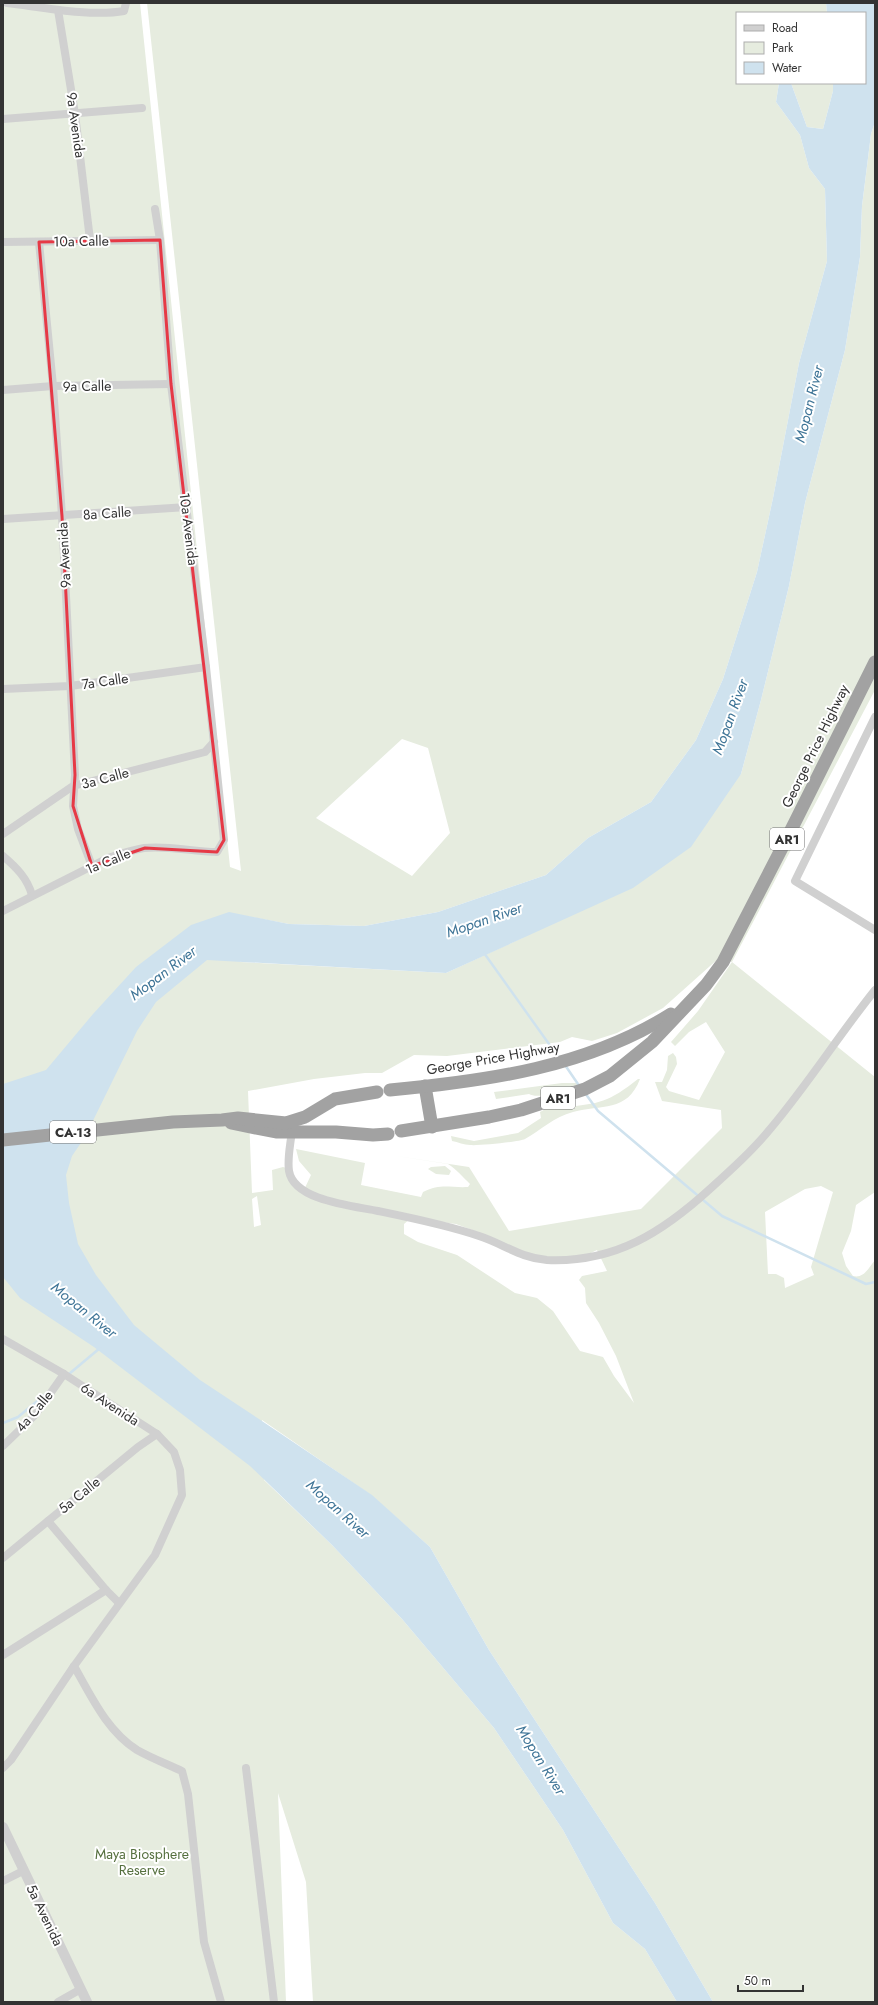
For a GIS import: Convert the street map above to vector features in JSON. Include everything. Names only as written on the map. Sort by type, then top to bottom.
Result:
[{"type":"highway","name":"George Price Highway","points":[[401,1131],[432,1127],[521,1110],[598,1084],[637,1055],[706,985],[732,945],[875,662]]},
{"type":"highway","name":"George Price Highway","points":[[390,1090],[523,1072],[574,1059],[599,1051],[644,1030],[685,1005]]},
{"type":"highway","points":[[425,1086],[432,1127]]},
{"type":"highway","points":[[292,1127],[305,1117],[335,1099],[377,1092]]},
{"type":"highway","name":"CA-13","points":[[3,1140],[143,1125],[222,1120],[279,1124],[292,1127]]},
{"type":"highway","points":[[292,1127],[373,1135],[388,1134]]},
{"type":"street","points":[[7,3],[58,10],[115,13],[125,7]]},
{"type":"street","name":"9a Avenida","points":[[58,10],[75,114],[90,240]]},
{"type":"street","points":[[3,119],[142,108]]},
{"type":"street","name":"10a Avenida","points":[[155,209],[160,240],[171,384],[187,507],[214,742],[224,840],[221,848]]},
{"type":"street","name":"10a Calle","points":[[3,242],[160,240]]},
{"type":"street","name":"9a Avenida","points":[[39,242],[53,386],[62,516],[75,775],[73,786],[73,806],[75,818],[92,866]]},
{"type":"street","name":"9a Calle","points":[[3,390],[53,386],[171,384]]},
{"type":"street","name":"8a Calle","points":[[3,519],[187,507]]},
{"type":"street","name":"7a Calle","points":[[3,689],[70,686],[206,667]]},
{"type":"street","points":[[875,718],[795,882],[875,930]]},
{"type":"street","name":"3a Calle","points":[[3,834],[73,786],[205,752],[214,742]]},
{"type":"street","name":"1a Calle","points":[[3,912],[32,895],[118,854],[145,848],[216,852],[221,848]]},
{"type":"street","points":[[3,856],[20,870],[30,886],[32,895]]},
{"type":"street","points":[[292,1127],[288,1158],[289,1174],[296,1185],[304,1192],[338,1203],[480,1236],[515,1254],[529,1258],[548,1260],[575,1259],[601,1254],[631,1245],[656,1233],[682,1213],[751,1151],[772,1128],[843,1030],[875,990]]},
{"type":"street","name":"6a Avenida","points":[[3,1339],[64,1374],[157,1434],[174,1452],[180,1470],[182,1495],[156,1555],[119,1603]]},
{"type":"street","name":"4a Calle","points":[[3,1446],[35,1415],[64,1374]]},
{"type":"street","name":"5a Calle","points":[[3,1558],[138,1447],[157,1434]]},
{"type":"street","points":[[3,1768],[11,1760],[74,1666],[119,1603],[106,1590],[48,1520]]},
{"type":"street","points":[[3,1655],[106,1590]]},
{"type":"street","points":[[74,1666],[102,1714],[121,1737],[137,1750],[182,1771],[186,1781],[188,1794],[204,1942],[221,2002]]},
{"type":"street","points":[[246,1768],[274,2002]]},
{"type":"street","name":"5a Avenida","points":[[3,1827],[23,1871],[88,2002]]},
{"type":"street","points":[[3,1881],[23,1871]]},
{"type":"street","points":[[58,2002],[81,1989]]},
{"type":"highlighted area","points":[[160,240],[171,384],[224,840],[217,852],[145,848],[92,866],[73,806],[75,775],[62,516],[39,242]]},
{"type":"green space","name":"Maya Biosphere Reserve","points":[[3,3],[140,3],[230,867],[241,871],[147,3],[826,3],[827,12],[736,12],[736,84],[779,84],[776,102],[800,135],[809,168],[825,189],[827,261],[799,363],[757,572],[723,679],[696,740],[651,802],[588,838],[546,875],[438,912],[364,926],[289,924],[235,914],[240,962],[446,973],[522,938],[741,774],[789,586],[805,503],[845,350],[860,257],[862,206],[871,134],[875,122],[875,690],[732,962],[875,1077],[875,1192],[856,1205],[851,1231],[842,1253],[846,1266],[853,1276],[860,1276],[863,1274],[875,1260],[875,2002],[713,2002],[655,1903],[489,1650],[430,1547],[371,1495],[262,1420],[264,1480],[332,1545],[402,1619],[494,1728],[563,1830],[613,1923],[645,1949],[677,2002],[313,2002],[306,1882],[278,1793],[286,2002],[3,2002]],"holes":[[[402,739],[428,748],[450,833],[412,876],[316,818]],[[719,958],[732,962],[698,1011],[671,1042],[675,1046],[689,1032],[706,1022],[725,1052],[699,1100],[669,1091],[666,1087],[677,1064],[676,1057],[673,1053],[668,1056],[667,1070],[662,1082],[655,1082],[662,1101],[721,1110],[722,1128],[641,1209],[509,1231],[469,1167],[390,1155],[448,1164],[470,1184],[468,1187],[446,1186],[429,1189],[423,1192],[421,1197],[361,1185],[365,1163],[296,1149],[299,1161],[311,1175],[303,1192],[286,1168],[283,1167],[272,1170],[273,1190],[252,1193],[248,1091],[314,1079],[365,1073],[382,1073],[414,1055],[447,1056],[560,1042],[572,1037],[592,1041],[617,1033],[663,1008]],[[821,1186],[833,1192],[811,1267],[814,1275],[785,1288],[784,1278],[776,1274],[768,1274],[765,1212],[805,1189]],[[257,1196],[261,1225],[254,1227],[252,1199]],[[411,1218],[456,1224],[491,1237],[522,1253],[551,1261],[581,1258],[597,1250],[607,1271],[582,1276],[579,1280],[585,1288],[586,1303],[599,1323],[616,1356],[634,1403],[614,1376],[603,1357],[580,1351],[553,1311],[537,1298],[515,1293],[457,1255],[418,1242],[404,1234],[404,1224]]]},
{"type":"green space","points":[[791,84],[833,84],[833,91],[823,129],[807,127]]},
{"type":"green space","points":[[640,1079],[635,1090],[620,1102],[566,1114],[525,1139],[474,1145],[466,1145],[452,1141],[451,1136],[474,1141],[518,1133],[541,1118],[540,1112],[558,1102],[564,1107],[595,1103],[619,1093]]},
{"type":"green space","points":[[562,1083],[580,1083],[562,1091],[540,1096],[529,1094],[496,1099],[494,1092]]},
{"type":"green space","points":[[445,1166],[451,1171],[449,1175],[436,1174],[428,1169],[431,1167]]},
{"type":"water","name":"Mopan River","points":[[826,3],[875,3],[875,122],[871,134],[862,206],[860,257],[845,350],[805,503],[789,586],[741,774],[691,847],[633,888],[446,973],[207,960],[156,1002],[137,1031],[85,1137],[72,1156],[66,1175],[69,1203],[78,1244],[96,1275],[134,1325],[200,1380],[372,1495],[430,1547],[489,1650],[655,1903],[713,2002],[677,2002],[645,1949],[613,1923],[563,1830],[494,1728],[402,1619],[332,1545],[250,1466],[94,1347],[20,1298],[3,1277],[3,1084],[46,1070],[93,1014],[136,967],[191,925],[229,912],[289,924],[364,926],[438,912],[546,875],[588,838],[651,802],[696,740],[723,679],[757,572],[799,363],[827,261],[825,189],[809,168],[800,135],[776,102],[779,84],[791,84],[807,127],[823,129],[833,91],[833,84],[866,84],[866,12],[827,12]]},
{"type":"waterway","points":[[484,953],[559,1058]]},
{"type":"waterway","points":[[565,1065],[580,1087]]},
{"type":"waterway","points":[[585,1093],[598,1111],[722,1216],[866,1284],[875,1282]]},
{"type":"waterway","points":[[69,1374],[100,1348]]},
{"type":"waterway","points":[[3,1423],[18,1417],[47,1393]]}]
